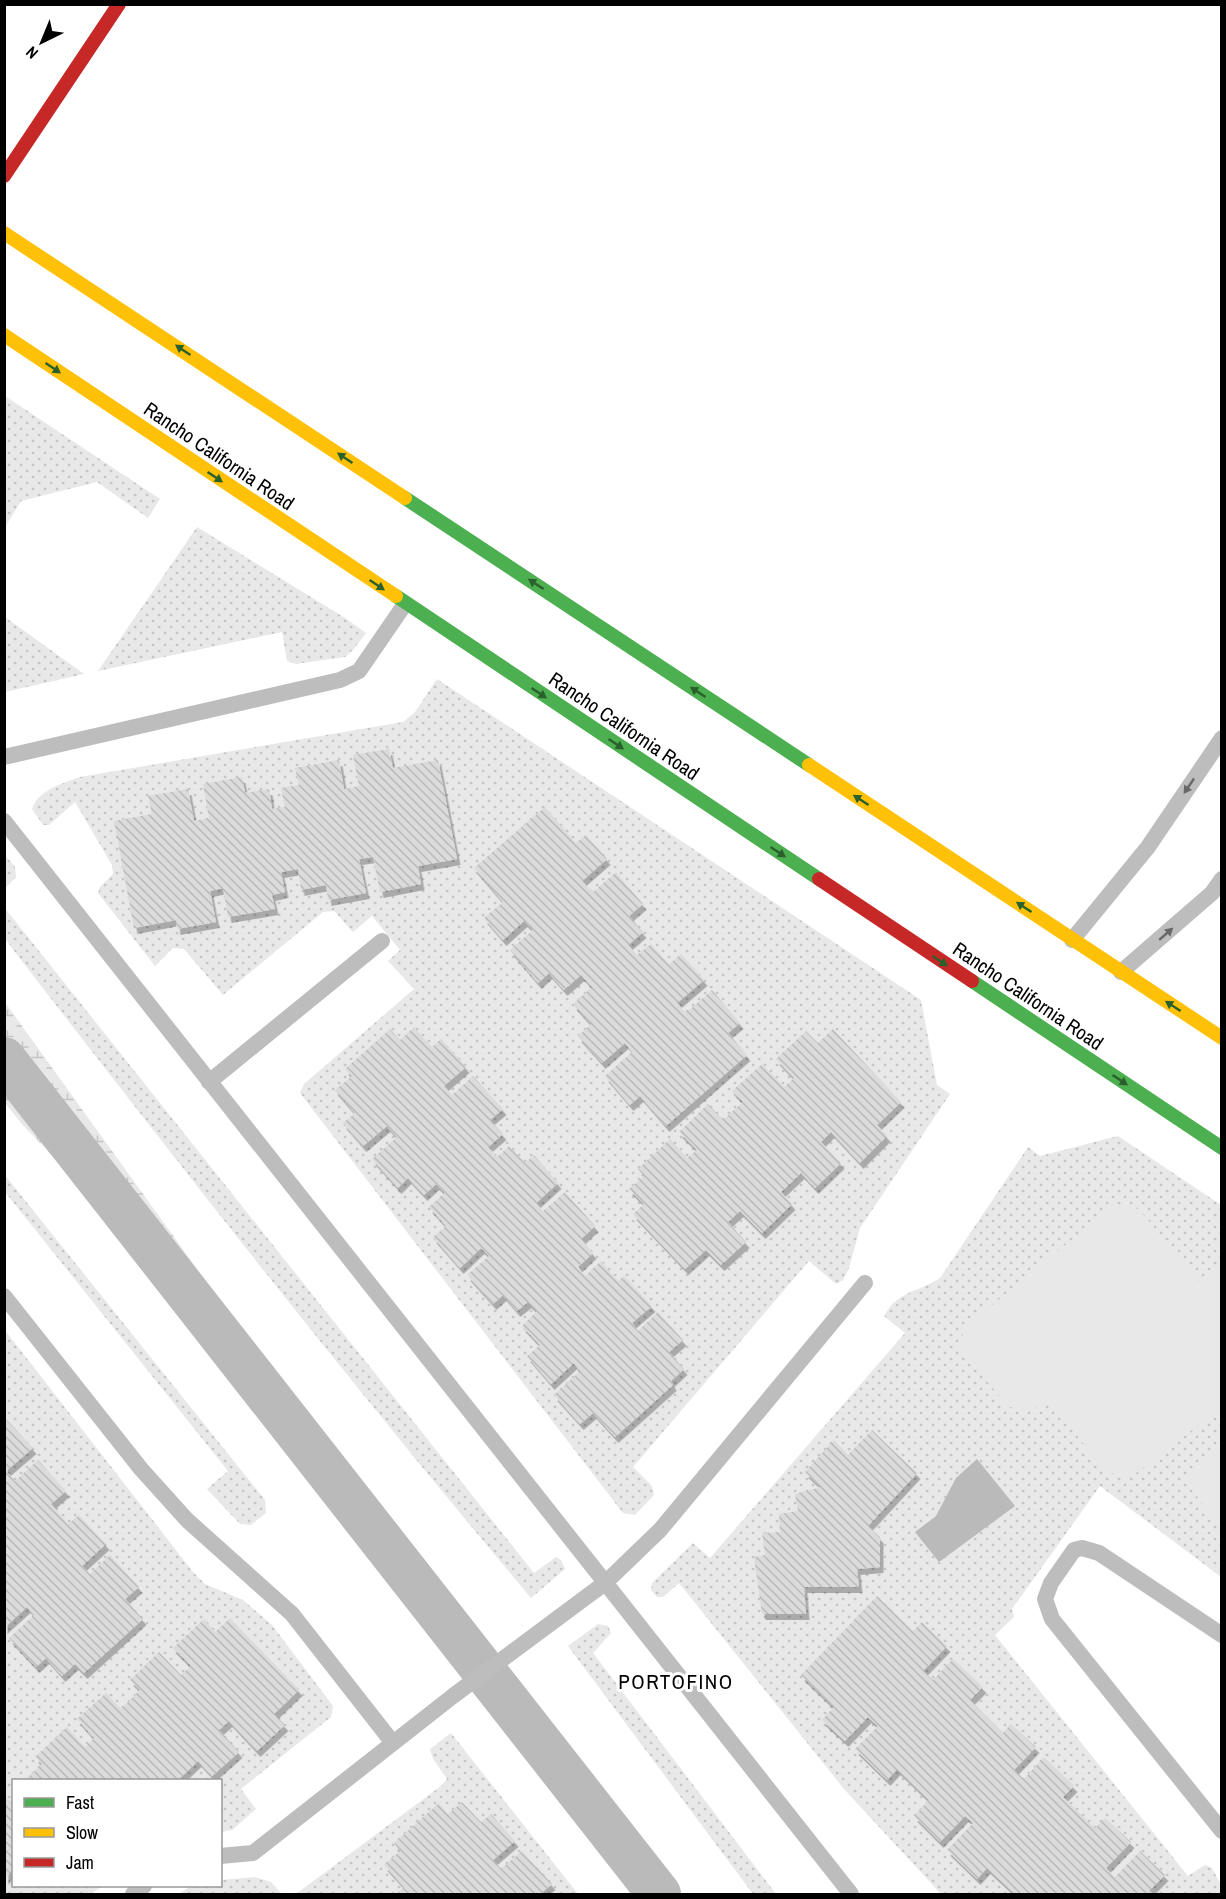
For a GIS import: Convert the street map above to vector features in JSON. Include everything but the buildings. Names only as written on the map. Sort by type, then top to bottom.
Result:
[{"type":"main road","points":[[4,176],[119,4]]},
{"type":"main road","points":[[4,233],[1221,1038]]},
{"type":"main road","name":"Rancho California Road","points":[[4,335],[1221,1149]]},
{"type":"lane","points":[[4,756],[340,680],[359,671],[405,604]]},
{"type":"lane","points":[[1072,940],[1148,847],[1221,738]]},
{"type":"lane","points":[[4,821],[851,1894]]},
{"type":"lane","points":[[1121,972],[1212,893],[1221,879]]},
{"type":"lane","points":[[209,1082],[382,941]]},
{"type":"lane","points":[[222,1856],[253,1853],[453,1696],[604,1583],[660,1530],[865,1283]]},
{"type":"lane","points":[[4,1296],[141,1469],[187,1520],[292,1614],[393,1743]]},
{"type":"lane","points":[[1221,1635],[1099,1553],[1082,1548],[1074,1550],[1051,1583],[1045,1599],[1052,1619],[1221,1831]]},
{"type":"green space","points":[[5,396],[160,499],[148,518],[97,482],[21,501],[5,527]]},
{"type":"green space","points":[[197,527],[366,633],[345,657],[296,664],[287,661],[282,632],[98,671]]},
{"type":"green space","points":[[5,617],[84,674],[5,692]]},
{"type":"green space","points":[[437,679],[921,1000],[937,1085],[950,1094],[860,1228],[849,1268],[843,1280],[836,1284],[809,1261],[633,1467],[652,1486],[654,1495],[635,1515],[623,1513],[300,1093],[304,1084],[414,989],[388,961],[400,950],[372,916],[353,932],[334,911],[323,912],[223,995],[184,949],[173,948],[155,966],[98,893],[100,887],[113,874],[112,865],[75,802],[49,825],[43,825],[32,809],[35,802],[46,792],[80,777],[403,722],[415,712]]},
{"type":"green space","points":[[5,855],[15,867],[16,877],[5,888]]},
{"type":"green space","points":[[4,907],[534,1573],[556,1557],[561,1560],[565,1569],[531,1598],[396,1436],[264,1271],[5,939]]},
{"type":"green space","points":[[4,1001],[290,1398],[468,1630],[678,1894],[645,1894],[388,1569],[313,1467],[150,1258],[21,1123],[5,1103]]},
{"type":"green space","points":[[1118,1136],[1221,1205],[1221,1577],[1100,1486],[1012,1609],[1014,1617],[995,1635],[1188,1876],[1205,1865],[1212,1868],[1221,1885],[1221,1894],[941,1894],[844,1789],[679,1583],[663,1597],[657,1597],[651,1590],[652,1583],[693,1543],[710,1558],[905,1333],[884,1316],[896,1301],[940,1278],[1028,1147],[1040,1156]]},
{"type":"green space","points":[[4,1174],[265,1500],[266,1513],[251,1525],[240,1524],[207,1489],[228,1471],[5,1192]]},
{"type":"green space","points":[[1114,1205],[1139,1209],[1200,1283],[1212,1273],[1221,1274],[1221,1408],[1131,1477],[1105,1472],[1050,1400],[1033,1409],[1008,1407],[960,1348],[964,1328]]},
{"type":"green space","points":[[4,1329],[193,1572],[205,1584],[243,1600],[272,1625],[333,1706],[331,1717],[241,1789],[256,1809],[232,1830],[222,1832],[222,1779],[12,1779],[12,1887],[101,1887],[90,1894],[5,1894]]},
{"type":"green space","points":[[1221,1449],[1221,1528],[1183,1478]]},
{"type":"green space","points":[[598,1624],[608,1626],[611,1633],[593,1653],[776,1894],[753,1894],[568,1646]]},
{"type":"green space","points":[[451,1733],[578,1894],[296,1894],[441,1786],[447,1779],[433,1759],[430,1749]]},
{"type":"green space","points":[[255,1877],[271,1882],[282,1894],[179,1894],[190,1887],[222,1887],[222,1880]]},
{"type":"shaded area","points":[[977,1459],[1015,1506],[939,1562],[915,1532],[936,1516],[956,1478]]},
{"type":"waterway","points":[[4,1059],[659,1894]]},
{"type":"traffic: fast","points":[[405,498],[809,765]]},
{"type":"traffic: fast","points":[[396,596],[819,879]]},
{"type":"traffic: fast","points":[[972,981],[1222,1148]]},
{"type":"traffic: slow","points":[[4,233],[405,498]]},
{"type":"traffic: slow","points":[[4,335],[396,596]]},
{"type":"traffic: slow","points":[[809,765],[1222,1038]]},
{"type":"traffic: jam","points":[[4,176],[119,4]]},
{"type":"traffic: jam","points":[[819,879],[972,981]]},
{"type":"district","name":"PORTOFINO","points":[[676,1682]]}]
